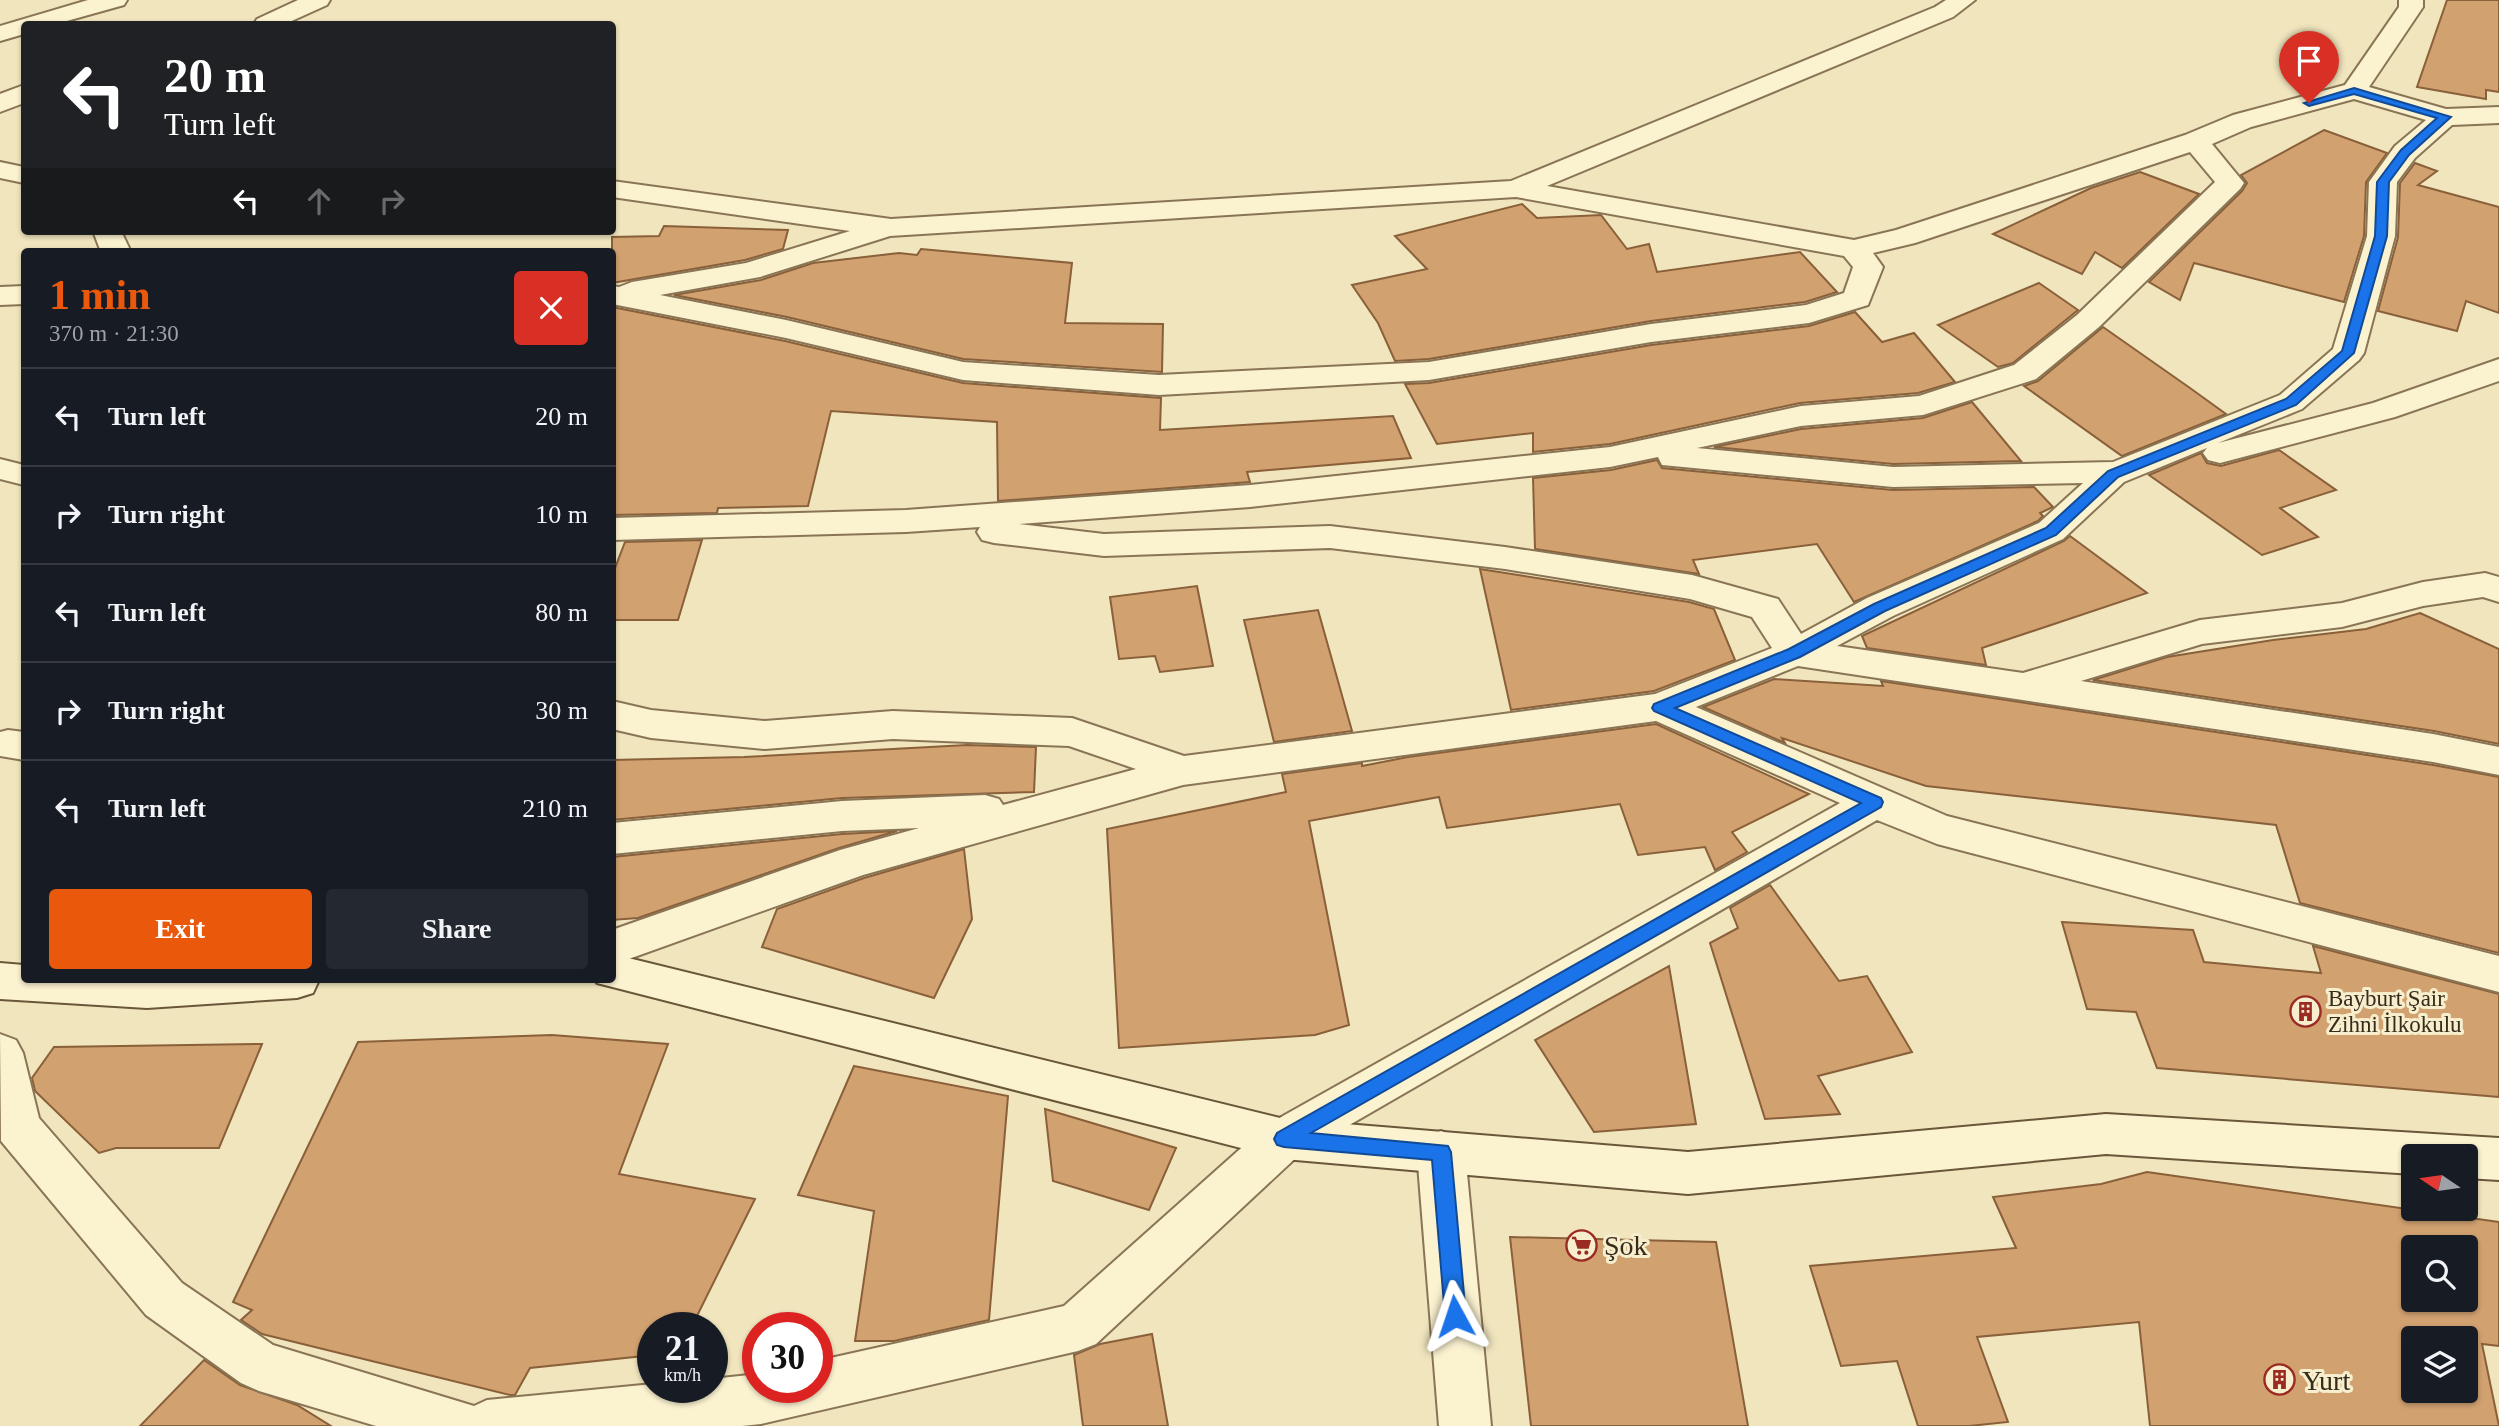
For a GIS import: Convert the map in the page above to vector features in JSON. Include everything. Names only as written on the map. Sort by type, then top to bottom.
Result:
[{"type":"street","points":[[42,21],[115,0]]},
{"type":"street","points":[[272,21],[318,0]]},
{"type":"street","points":[[1516,189],[1944,12],[1963,0]]},
{"type":"street","points":[[2354,91],[2411,7],[2412,0]]},
{"type":"street","points":[[0,34],[21,27]]},
{"type":"street","points":[[616,191],[891,228],[1516,189],[1854,249],[1905,237],[2195,141],[2242,121],[2354,91],[2445,117],[2499,115]]},
{"type":"street","points":[[0,104],[21,94]]},
{"type":"street","points":[[616,947],[855,861],[1183,771],[1660,708],[1795,653],[1880,607],[2051,531],[2113,474],[2291,402],[2348,353],[2381,236],[2383,182],[2405,152],[2445,117]]},
{"type":"street","points":[[616,529],[906,521],[1250,496],[1610,457],[1801,416],[1923,405],[2025,372],[2088,321],[2230,183],[2195,141]]},
{"type":"street","points":[[0,170],[21,174]]},
{"type":"street","points":[[616,294],[750,271],[891,228]]},
{"type":"street","points":[[616,296],[786,329],[963,371],[1159,385],[1429,371],[1651,333],[1809,314],[1857,299],[1868,267],[1854,249]]},
{"type":"street","points":[[0,296],[21,295]]},
{"type":"street","points":[[1610,457],[1716,459],[1893,477],[2113,474],[2199,458],[2384,410],[2485,376],[2499,368]]},
{"type":"street","points":[[0,469],[21,474]]},
{"type":"street","points":[[906,521],[1104,545],[1330,537],[1505,558],[1692,587],[1765,608],[1795,653],[2433,748],[2499,761]]},
{"type":"street","points":[[2023,686],[2200,632],[2342,615],[2423,594],[2460,588],[2485,585],[2499,590]]},
{"type":"street","points":[[1660,708],[1937,829],[2499,974]]},
{"type":"street","points":[[616,716],[651,724],[765,735],[893,725],[1072,732],[1183,771]]},
{"type":"street","points":[[833,1382],[1078,1326],[1284,1139],[1875,802]]},
{"type":"street","points":[[616,839],[842,816],[1053,807]]},
{"type":"street","points":[[616,972],[1284,1139],[1688,1173],[2106,1134],[2401,1153]]},
{"type":"street","points":[[0,981],[21,982]]},
{"type":"street","points":[[32,983],[146,990],[252,983]]},
{"type":"street","points":[[0,1054],[18,1127],[164,1299],[259,1366],[461,1426]]},
{"type":"street","points":[[1441,1152],[1465,1426]]},
{"type":"street","points":[[2478,1158],[2499,1159]]},
{"type":"street","points":[[487,1426],[742,1401]]},
{"type":"building","points":[[2447,0],[2499,0],[2499,92],[2486,90],[2486,99],[2417,87]]},
{"type":"building","points":[[2324,130],[2387,153],[2366,182],[2364,236],[2344,302],[2194,263],[2180,300],[2149,282],[2242,191],[2247,183],[2241,175]]},
{"type":"building","points":[[2415,163],[2437,171],[2418,185],[2499,207],[2499,313],[2466,301],[2457,331],[2378,311],[2398,237],[2400,183]]},
{"type":"building","points":[[2140,172],[2199,194],[2122,268],[2095,252],[2082,274],[1993,234],[2091,188]]},
{"type":"building","points":[[1522,204],[1537,218],[1601,215],[1627,249],[1649,244],[1657,272],[1800,252],[1837,292],[1805,302],[1651,321],[1429,359],[1395,361],[1378,323],[1352,285],[1427,269],[1395,236]]},
{"type":"building","points":[[664,226],[788,230],[783,249],[745,260],[616,282],[616,248],[612,248],[612,237],[659,236]]},
{"type":"building","points":[[921,249],[1072,263],[1065,323],[1163,324],[1162,372],[963,359],[787,317],[674,295],[761,280],[813,263],[899,253],[917,255]]},
{"type":"building","points":[[2039,283],[2078,310],[2013,363],[1998,367],[1938,325]]},
{"type":"building","points":[[616,308],[785,341],[963,383],[1161,398],[1160,430],[1393,416],[1411,458],[1247,472],[1250,482],[998,501],[997,422],[831,411],[808,506],[718,508],[717,513],[616,515]]},
{"type":"building","points":[[1855,312],[1882,342],[1914,333],[1955,382],[1918,393],[1800,403],[1610,444],[1533,452],[1533,433],[1437,444],[1405,384],[1429,383],[1651,345],[1809,326]]},
{"type":"building","points":[[2103,327],[2226,414],[2122,456],[2024,386],[2038,381]]},
{"type":"building","points":[[1972,402],[2021,461],[1893,464],[1714,447],[1801,429],[1923,418]]},
{"type":"building","points":[[2279,450],[2336,490],[2280,508],[2318,537],[2262,555],[2149,475],[2201,453],[2207,463],[2221,466]]},
{"type":"building","points":[[1657,460],[1662,468],[1893,490],[2034,487],[2053,507],[2040,513],[2043,516],[2038,521],[1854,602],[1817,544],[1693,560],[1699,574],[1535,549],[1533,478],[1611,470]]},
{"type":"building","points":[[2070,536],[2147,593],[1982,648],[1986,665],[1867,648],[1862,636]]},
{"type":"building","points":[[702,540],[678,620],[616,620],[616,566],[625,542]]},
{"type":"building","points":[[1480,569],[1689,602],[1714,609],[1735,660],[1654,691],[1511,710]]},
{"type":"building","points":[[1197,586],[1213,666],[1160,672],[1155,656],[1119,659],[1110,597]]},
{"type":"building","points":[[1318,610],[1352,731],[1274,742],[1244,620]]},
{"type":"building","points":[[2420,613],[2499,649],[2499,744],[2434,731],[2093,680],[2167,657],[2366,629]]},
{"type":"building","points":[[1774,679],[1883,686],[1881,681],[2499,777],[2499,953],[2300,903],[2276,825],[1926,786],[1782,738],[1785,743],[1703,707]]},
{"type":"building","points":[[1656,724],[1809,794],[1732,832],[1747,852],[1715,870],[1705,847],[1638,855],[1620,804],[1447,828],[1439,797],[1309,821],[1349,1025],[1315,1035],[1119,1048],[1107,829],[1286,792],[1282,774],[1362,763],[1362,766],[1408,757]]},
{"type":"building","points":[[967,745],[1036,747],[1034,792],[842,798],[616,820],[616,760],[744,757]]},
{"type":"building","points":[[897,831],[839,848],[638,918],[616,920],[616,857]]},
{"type":"building","points":[[964,849],[972,919],[934,998],[762,947],[777,909],[864,878]]},
{"type":"building","points":[[1770,885],[1839,981],[1867,976],[1912,1052],[1818,1076],[1840,1114],[1765,1119],[1710,943],[1738,928],[1730,908]]},
{"type":"building","name":"Bayburt Şair Zihni İlkokulu","points":[[2062,922],[2193,930],[2204,962],[2321,973],[2313,946],[2499,994],[2499,1097],[2157,1068],[2136,1012],[2087,1009]]},
{"type":"building","points":[[1669,966],[1696,1124],[1594,1132],[1535,1040]]},
{"type":"building","points":[[552,1035],[668,1044],[619,1174],[755,1199],[699,1312],[637,1312],[637,1357],[530,1368],[515,1395],[262,1334],[241,1320],[252,1310],[233,1302],[358,1042]]},
{"type":"building","points":[[262,1044],[219,1148],[116,1148],[99,1153],[35,1091],[32,1078],[54,1047]]},
{"type":"building","points":[[854,1066],[1008,1096],[989,1320],[894,1341],[855,1341],[874,1211],[798,1195]]},
{"type":"building","points":[[1045,1109],[1176,1148],[1149,1210],[1053,1181]]},
{"type":"building","points":[[2147,1172],[2401,1208],[2401,1222],[2478,1222],[2478,1219],[2499,1222],[2499,1346],[2482,1344],[2499,1426],[2150,1426],[2139,1322],[1977,1337],[2008,1422],[1969,1426],[1918,1426],[1897,1361],[1841,1366],[1810,1266],[2016,1248],[1993,1197],[2101,1184]]},
{"type":"building","points":[[1510,1237],[1716,1242],[1748,1426],[1531,1426]]},
{"type":"building","points":[[1152,1334],[1168,1426],[1083,1426],[1074,1355],[1100,1344]]},
{"type":"building","points":[[204,1360],[240,1385],[297,1405],[331,1426],[140,1426]]},
{"type":"place","name":"Bayburt Şair Zihni İlkokulu","points":[[2305,1011]]},
{"type":"place","name":"Şok","points":[[1581,1245]]},
{"type":"place","name":"Yurt","points":[[2279,1380]]},
{"type":"route","points":[[1455,1316],[1441,1152],[1284,1139],[1875,802],[1660,708],[1795,653],[1880,607],[2051,531],[2113,474],[2291,402],[2348,353],[2381,236],[2383,182],[2405,152],[2445,117],[2354,91],[2309,103]]}]
